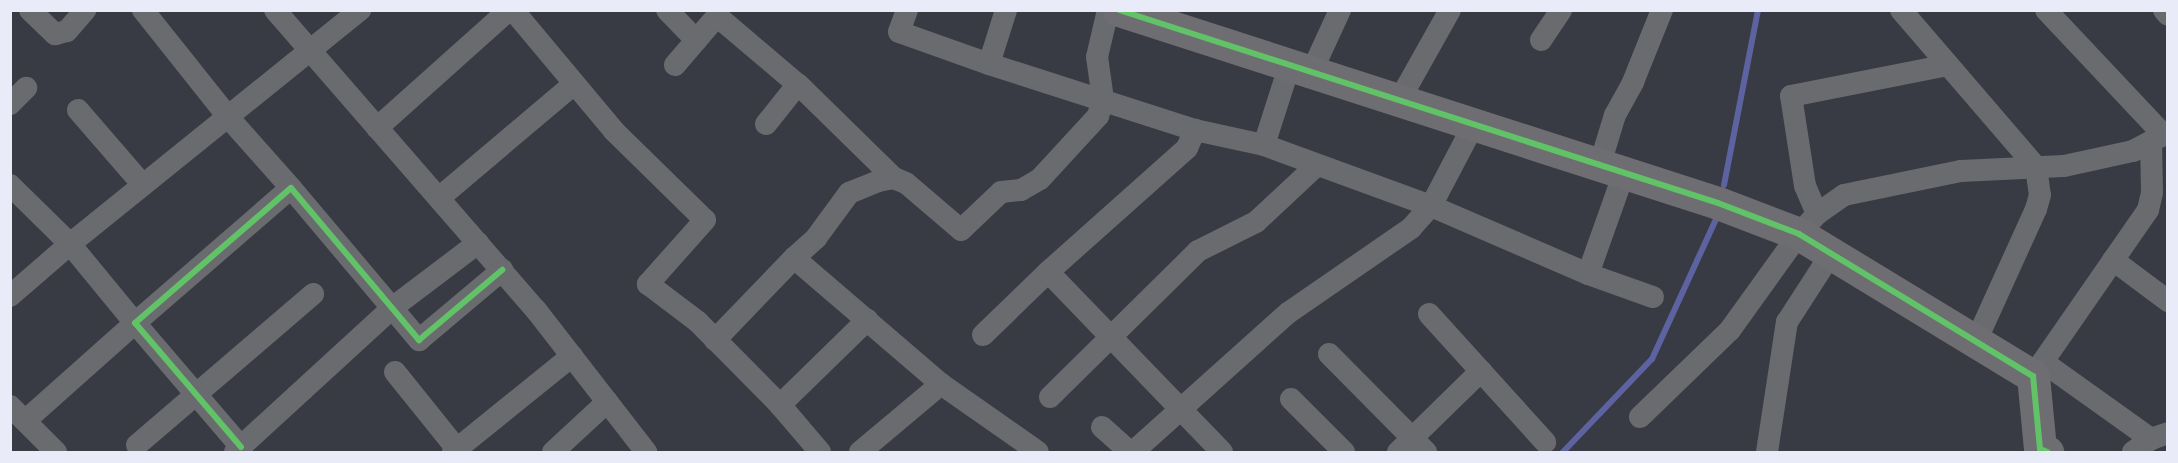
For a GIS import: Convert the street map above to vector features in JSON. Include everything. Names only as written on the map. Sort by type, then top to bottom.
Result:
[{"type":"street","points":[[30,10],[56,34],[67,31],[85,10]]},
{"type":"street","points":[[143,10],[228,117],[419,340],[502,270]]},
{"type":"street","points":[[275,10],[502,270],[572,356],[646,453]]},
{"type":"street","points":[[10,296],[70,244],[360,10]]},
{"type":"street","points":[[377,128],[511,10],[614,131],[705,220],[648,284],[715,340],[780,405],[820,453]]},
{"type":"street","points":[[667,10],[696,40]]},
{"type":"street","points":[[907,10],[899,32],[989,64],[1195,130],[1264,145],[1431,207],[1588,274],[1653,297]]},
{"type":"street","points":[[989,64],[1006,10]]},
{"type":"street","points":[[675,64],[717,16],[798,84],[894,178],[906,183],[961,230],[1001,192],[1021,190],[1040,179],[1098,116],[1103,99],[1097,57],[1108,10]]},
{"type":"street","points":[[1119,10],[1612,169],[1808,224],[1833,251],[1976,341],[2038,369],[2159,436],[2133,453]]},
{"type":"street","points":[[1264,145],[1301,67],[1341,10]]},
{"type":"street","points":[[1400,99],[1450,10]]},
{"type":"street","points":[[1541,40],[1561,10]]},
{"type":"street","points":[[1588,274],[1612,169],[1615,115],[1633,82],[1662,10]]},
{"type":"street","points":[[1901,10],[2036,167],[2040,195],[2036,208],[1976,341]]},
{"type":"street","points":[[2046,10],[2161,137]]},
{"type":"street","points":[[2164,10],[2168,15]]},
{"type":"street","points":[[1808,224],[1805,186],[1791,96],[1948,65]]},
{"type":"street","points":[[439,198],[574,84]]},
{"type":"street","points":[[766,124],[798,84]]},
{"type":"street","points":[[10,104],[26,88]]},
{"type":"street","points":[[78,110],[143,185]]},
{"type":"street","points":[[1102,427],[1131,453],[1288,313],[1411,228],[1431,207],[1474,123]]},
{"type":"street","points":[[983,335],[1048,272],[1187,148],[1195,130]]},
{"type":"street","points":[[1640,417],[1730,330],[1808,224],[1844,195],[1960,171],[2064,166],[2133,151],[2161,137]]},
{"type":"street","points":[[2041,451],[2038,369],[2148,210],[2161,137]]},
{"type":"street","points":[[1050,397],[1112,340],[1198,251],[1256,222],[1316,166]]},
{"type":"street","points":[[715,340],[816,238],[849,193],[894,178]]},
{"type":"street","points":[[10,185],[70,244],[196,394],[238,450],[393,308],[478,243]]},
{"type":"street","points":[[56,453],[18,413],[135,323],[291,188]]},
{"type":"street","points":[[1767,453],[1787,322],[1833,251]]},
{"type":"street","points":[[794,258],[941,384],[1038,453]]},
{"type":"street","points":[[2113,260],[2168,301]]},
{"type":"street","points":[[1048,272],[1222,453]]},
{"type":"street","points":[[136,445],[313,294]]},
{"type":"street","points":[[1429,314],[1545,442]]},
{"type":"street","points":[[780,405],[867,320]]},
{"type":"street","points":[[1329,354],[1412,448],[1481,371]]},
{"type":"street","points":[[395,372],[455,451],[572,356]]},
{"type":"street","points":[[860,453],[941,384]]},
{"type":"street","points":[[1291,399],[1344,453]]},
{"type":"street","points":[[553,453],[607,402]]},
{"type":"waterway","points":[[1724,185],[1758,10]]},
{"type":"waterway","points":[[1563,452],[1652,359],[1716,219]]},
{"type":"cycle path","points":[[1119,10],[1718,203],[1799,234],[2033,376],[2040,449],[2047,452]]},
{"type":"cycle path","points":[[241,447],[135,323],[291,188],[419,340],[502,270]]}]
